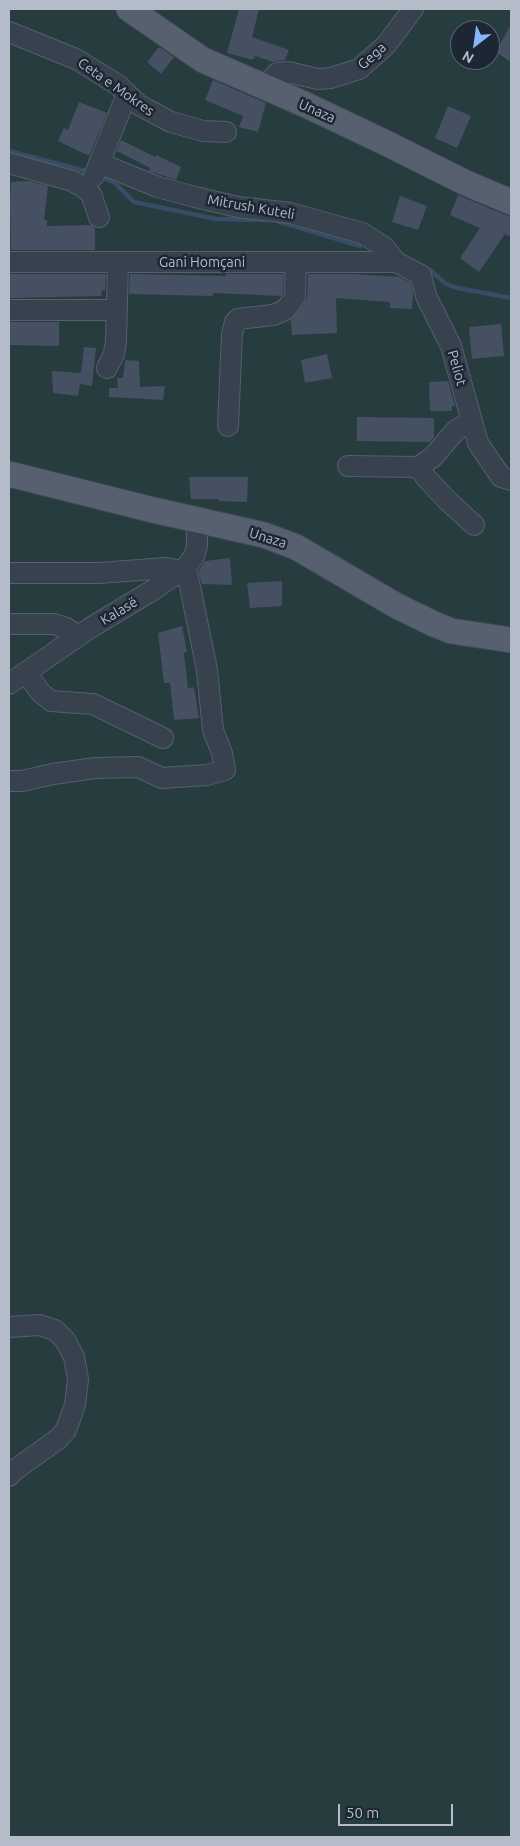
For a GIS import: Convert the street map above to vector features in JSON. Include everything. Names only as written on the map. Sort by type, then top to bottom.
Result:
[{"type":"main road","name":"Unaza","points":[[144,13],[203,60],[386,143],[466,183],[511,202]]},
{"type":"main road","name":"Unaza","points":[[9,474],[282,541],[305,552],[397,606],[451,631],[511,640]]},
{"type":"street","name":"Gega","points":[[264,88],[277,73],[288,72],[318,78],[331,78],[359,69],[386,45],[413,9]]},
{"type":"street","name":"Ceta e Mokres","points":[[9,32],[76,59],[118,85],[139,104],[171,122],[203,131],[226,132]]},
{"type":"street","points":[[87,190],[127,94]]},
{"type":"street","points":[[9,163],[72,181],[91,194],[99,217]]},
{"type":"street","name":"Mitrush Kuteli","points":[[99,163],[158,187],[195,198],[238,207],[290,213],[343,226],[375,240],[396,262]]},
{"type":"street","name":"Gani Homçani","points":[[9,262],[396,262]]},
{"type":"street","points":[[107,368],[114,354],[116,341],[118,262]]},
{"type":"street","points":[[228,426],[232,334],[235,322],[238,319],[273,315],[285,310],[295,297],[296,262]]},
{"type":"street","name":"Peliot","points":[[396,262],[422,275],[426,296],[451,346],[478,443],[501,477],[511,480]]},
{"type":"street","points":[[9,310],[117,310]]},
{"type":"street","points":[[348,466],[418,467],[433,457],[456,430],[472,421]]},
{"type":"street","points":[[418,467],[448,502],[474,525]]},
{"type":"street","name":"Kalasë","points":[[9,684],[78,636],[153,590],[180,571],[194,556],[197,546],[194,518]]},
{"type":"street","points":[[9,573],[99,573],[166,568],[180,571],[188,577],[208,670],[213,730],[222,753],[225,770],[207,775],[162,778],[138,768],[95,768],[22,781],[9,781]]},
{"type":"street","points":[[9,624],[54,624],[66,628],[78,636]]},
{"type":"street","points":[[26,673],[40,693],[51,701],[93,704],[163,738]]},
{"type":"street","points":[[9,1327],[39,1325],[55,1330],[65,1340],[74,1358],[78,1379],[74,1405],[66,1430],[58,1439],[35,1454],[9,1476]]},
{"type":"green space","points":[[9,9],[511,9],[511,1837],[9,1837]]},
{"type":"building","points":[[239,9],[259,9],[252,37],[289,50],[285,60],[273,62],[255,56],[253,60],[227,53]]},
{"type":"building","points":[[511,24],[511,62],[500,55],[500,45]]},
{"type":"building","points":[[159,47],[174,57],[161,74],[147,62]]},
{"type":"building","points":[[213,80],[266,103],[258,132],[239,127],[243,116],[205,100]]},
{"type":"building","points":[[79,102],[107,113],[89,156],[58,141],[64,128],[68,130]]},
{"type":"building","points":[[448,106],[471,116],[457,148],[435,138]]},
{"type":"building","points":[[121,140],[155,157],[156,155],[181,167],[176,180],[149,171],[150,168],[117,151]]},
{"type":"building","points":[[29,181],[48,186],[44,220],[47,220],[47,226],[91,225],[95,228],[95,250],[11,250],[11,182]]},
{"type":"building","points":[[458,195],[511,216],[511,237],[505,234],[479,272],[460,258],[480,228],[450,215]]},
{"type":"building","points":[[400,196],[427,206],[418,230],[392,222]]},
{"type":"building","points":[[9,274],[106,274],[105,290],[102,290],[101,296],[9,298]]},
{"type":"building","points":[[130,274],[226,276],[226,274],[284,274],[283,293],[281,296],[213,293],[213,296],[129,294]]},
{"type":"building","points":[[308,274],[399,277],[411,283],[413,291],[412,309],[390,308],[390,302],[336,298],[337,333],[292,335],[291,320],[307,298]]},
{"type":"building","points":[[9,322],[59,322],[59,346],[9,345]]},
{"type":"building","points":[[501,324],[504,356],[472,359],[469,327]]},
{"type":"building","points":[[84,347],[96,348],[92,386],[80,384],[78,396],[53,393],[52,371],[81,373]]},
{"type":"building","points":[[327,354],[332,378],[305,383],[301,360]]},
{"type":"building","points":[[125,360],[139,361],[140,387],[165,386],[163,400],[109,397],[109,388],[118,388],[117,378],[123,378]]},
{"type":"building","points":[[448,381],[455,406],[452,406],[452,411],[430,411],[429,382]]},
{"type":"building","points":[[357,417],[434,418],[434,437],[430,442],[357,441]]},
{"type":"building","points":[[189,477],[248,477],[247,502],[191,499]]},
{"type":"building","points":[[230,558],[232,585],[202,584],[198,571],[205,561]]},
{"type":"building","points":[[282,581],[282,606],[250,608],[247,583]]},
{"type":"building","points":[[182,626],[187,652],[184,653],[188,688],[194,687],[199,718],[174,720],[170,683],[164,683],[158,633]]},
{"type":"waterway","points":[[9,151],[89,172]]},
{"type":"waterway","points":[[106,179],[115,183],[134,202],[216,219],[264,220]]},
{"type":"waterway","points":[[277,221],[360,246]]},
{"type":"waterway","points":[[430,270],[446,284],[457,288],[511,298]]}]
